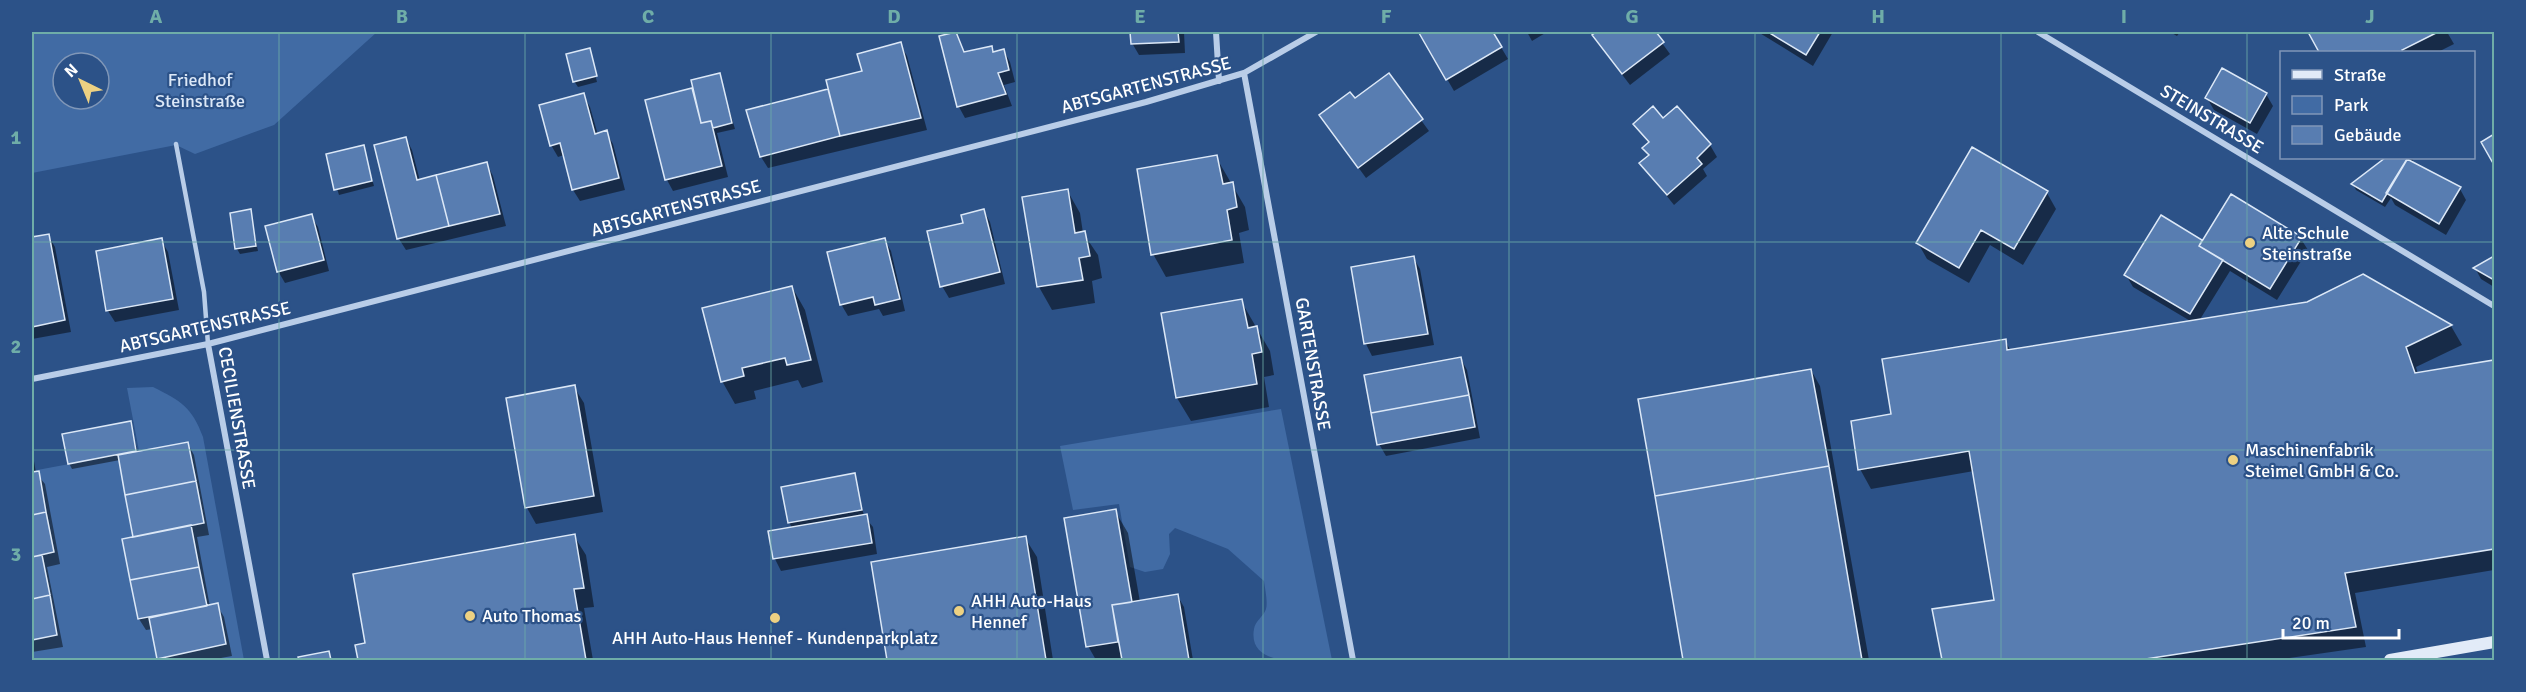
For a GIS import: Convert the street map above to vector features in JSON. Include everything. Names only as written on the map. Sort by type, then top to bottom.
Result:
[{"type":"main road","points":[[2392,660],[2494,642]]},
{"type":"street","points":[[1216,32],[1220,81]]},
{"type":"street","name":"ABTSGARTENSTRASSE","points":[[32,379],[208,344],[1146,102],[1244,73],[1316,32]]},
{"type":"street","name":"STEINSTRASSE","points":[[2038,32],[2494,306]]},
{"type":"street","name":"GARTENSTRASSE","points":[[1244,73],[1353,660]]},
{"type":"street","name":"CECILIENSTRASSE","points":[[208,344],[267,660]]},
{"type":"lane","name":"CECILIENSTRASSE","points":[[176,144],[204,292],[208,344]]},
{"type":"green space","name":"Friedhof Steinstraße","points":[[32,32],[377,32],[274,125],[195,154],[176,145],[32,173]]},
{"type":"green space","points":[[153,387],[171,396],[190,412],[203,437],[244,660],[32,660],[32,471],[139,451],[127,388]]},
{"type":"green space","points":[[1281,409],[1332,660],[1282,660],[1260,651],[1254,642],[1254,629],[1266,609],[1264,581],[1228,549],[1175,528],[1169,534],[1170,554],[1163,569],[1145,572],[1130,567],[1119,504],[1073,510],[1060,446]]},
{"type":"building","points":[[956,32],[964,52],[992,46],[993,52],[1004,49],[1009,70],[998,73],[1006,94],[957,107],[939,36]]},
{"type":"building","points":[[1130,32],[1178,32],[1179,42],[1131,44]]},
{"type":"building","points":[[1493,32],[1502,47],[1446,80],[1419,33]]},
{"type":"building","points":[[1596,32],[1656,32],[1664,42],[1622,74],[1592,35]]},
{"type":"building","points":[[1768,32],[1820,32],[1806,55]]},
{"type":"building","points":[[2308,32],[2438,32],[2402,51],[2318,51]]},
{"type":"building","points":[[901,42],[921,118],[840,136],[826,80],[862,71],[857,54]]},
{"type":"building","points":[[590,48],[597,76],[573,82],[566,54]]},
{"type":"building","points":[[2222,68],[2267,93],[2250,123],[2205,98]]},
{"type":"building","points":[[720,73],[732,123],[713,128],[711,121],[701,123],[691,80]]},
{"type":"building","points":[[1389,73],[1423,119],[1358,168],[1319,115],[1350,92],[1355,98]]},
{"type":"building","points":[[692,88],[701,123],[711,121],[722,166],[665,180],[645,100]]},
{"type":"building","points":[[828,89],[840,136],[760,157],[746,110]]},
{"type":"building","points":[[584,93],[595,134],[607,130],[619,178],[572,190],[560,143],[550,146],[539,105]]},
{"type":"building","points":[[1653,106],[1663,118],[1677,106],[1711,144],[1697,158],[1702,164],[1667,195],[1639,163],[1649,155],[1642,148],[1649,142],[1633,124]]},
{"type":"building","points":[[2494,134],[2494,165],[2481,142]]},
{"type":"building","points":[[406,137],[417,180],[436,175],[449,226],[397,239],[374,145]]},
{"type":"building","points":[[364,145],[372,181],[334,190],[326,154]]},
{"type":"building","points":[[1972,147],[2048,191],[2014,249],[1981,230],[1959,268],[1916,243]]},
{"type":"building","points":[[1217,155],[1223,184],[1233,182],[1237,207],[1227,210],[1232,240],[1151,255],[1137,169]]},
{"type":"building","points":[[2384,159],[2407,159],[2382,202],[2351,184]]},
{"type":"building","points":[[2407,159],[2461,187],[2439,224],[2386,193]]},
{"type":"building","points":[[487,162],[500,214],[449,226],[436,175]]},
{"type":"building","points":[[1068,189],[1075,233],[1085,231],[1090,256],[1079,258],[1083,280],[1037,287],[1022,197]]},
{"type":"building","name":"Alte Schule Steinstraße","points":[[2231,194],[2302,237],[2270,289],[2199,246]]},
{"type":"building","points":[[251,209],[256,246],[235,249],[230,213]]},
{"type":"building","points":[[984,209],[1000,272],[940,287],[927,231],[963,223],[961,215]]},
{"type":"building","points":[[312,214],[324,260],[277,272],[265,226]]},
{"type":"building","points":[[2161,215],[2202,240],[2199,246],[2223,260],[2190,314],[2124,275]]},
{"type":"building","points":[[49,234],[65,320],[32,327],[32,237]]},
{"type":"building","points":[[162,238],[173,299],[106,311],[96,251]]},
{"type":"building","points":[[885,238],[900,299],[875,305],[873,297],[840,305],[827,252]]},
{"type":"building","points":[[1414,256],[1428,334],[1364,344],[1351,267]]},
{"type":"building","points":[[2494,256],[2494,280],[2473,268]]},
{"type":"building","name":"Maschinenfabrik Steimel GmbH & Co.","points":[[2363,274],[2452,325],[2406,347],[2415,373],[2494,360],[2494,549],[2345,573],[2356,627],[2139,660],[1942,660],[1932,609],[1994,600],[1969,451],[1858,470],[1851,421],[1891,414],[1882,359],[2006,339],[2007,350],[2307,302]]},
{"type":"building","points":[[792,286],[811,360],[787,365],[785,358],[742,368],[744,376],[721,382],[702,308]]},
{"type":"building","points":[[1242,299],[1248,328],[1257,326],[1262,352],[1252,354],[1257,384],[1176,398],[1161,313]]},
{"type":"building","points":[[1461,357],[1469,395],[1371,413],[1364,375]]},
{"type":"building","points":[[1811,369],[1829,466],[1655,496],[1638,399]]},
{"type":"building","points":[[575,385],[594,496],[525,508],[506,398]]},
{"type":"building","points":[[1469,395],[1475,427],[1377,445],[1371,413]]},
{"type":"building","points":[[131,421],[136,451],[68,464],[62,434]]},
{"type":"building","points":[[188,442],[196,481],[125,495],[118,455]]},
{"type":"building","points":[[1829,466],[1862,660],[1683,660],[1655,496]]},
{"type":"building","points":[[39,471],[46,512],[32,515],[32,472]]},
{"type":"building","points":[[855,473],[862,510],[788,523],[781,487]]},
{"type":"building","points":[[196,481],[204,523],[133,537],[125,495]]},
{"type":"building","points":[[1116,509],[1132,602],[1112,605],[1118,642],[1086,647],[1064,518]]},
{"type":"building","points":[[46,512],[54,552],[32,557],[32,515]]},
{"type":"building","points":[[867,514],[872,543],[773,559],[768,531]]},
{"type":"building","points":[[191,525],[199,567],[130,580],[122,539]]},
{"type":"building","name":"Auto Thomas","points":[[575,534],[584,588],[574,589],[586,660],[358,660],[355,645],[365,643],[353,574]]},
{"type":"building","name":"AHH Auto-Haus Hennef","points":[[1026,536],[1046,660],[887,660],[871,562]]},
{"type":"building","points":[[42,555],[50,595],[32,599],[32,557]]},
{"type":"building","points":[[199,567],[207,606],[138,619],[130,580]]},
{"type":"building","points":[[1178,594],[1189,660],[1122,660],[1112,605]]},
{"type":"building","points":[[50,595],[57,635],[32,640],[32,599]]},
{"type":"building","points":[[218,603],[226,644],[157,659],[149,618]]},
{"type":"building","points":[[329,651],[331,660],[299,660],[298,657]]},
{"type":"place","name":"Alte Schule Steinstraße","points":[[2250,243]]},
{"type":"place","name":"Maschinenfabrik Steimel GmbH & Co.","points":[[2233,460]]},
{"type":"place","name":"AHH Auto-Haus Hennef","points":[[959,611]]},
{"type":"place","name":"Auto Thomas","points":[[470,616]]},
{"type":"place","name":"AHH Auto-Haus Hennef - Kundenparkplatz","points":[[775,618]]}]
